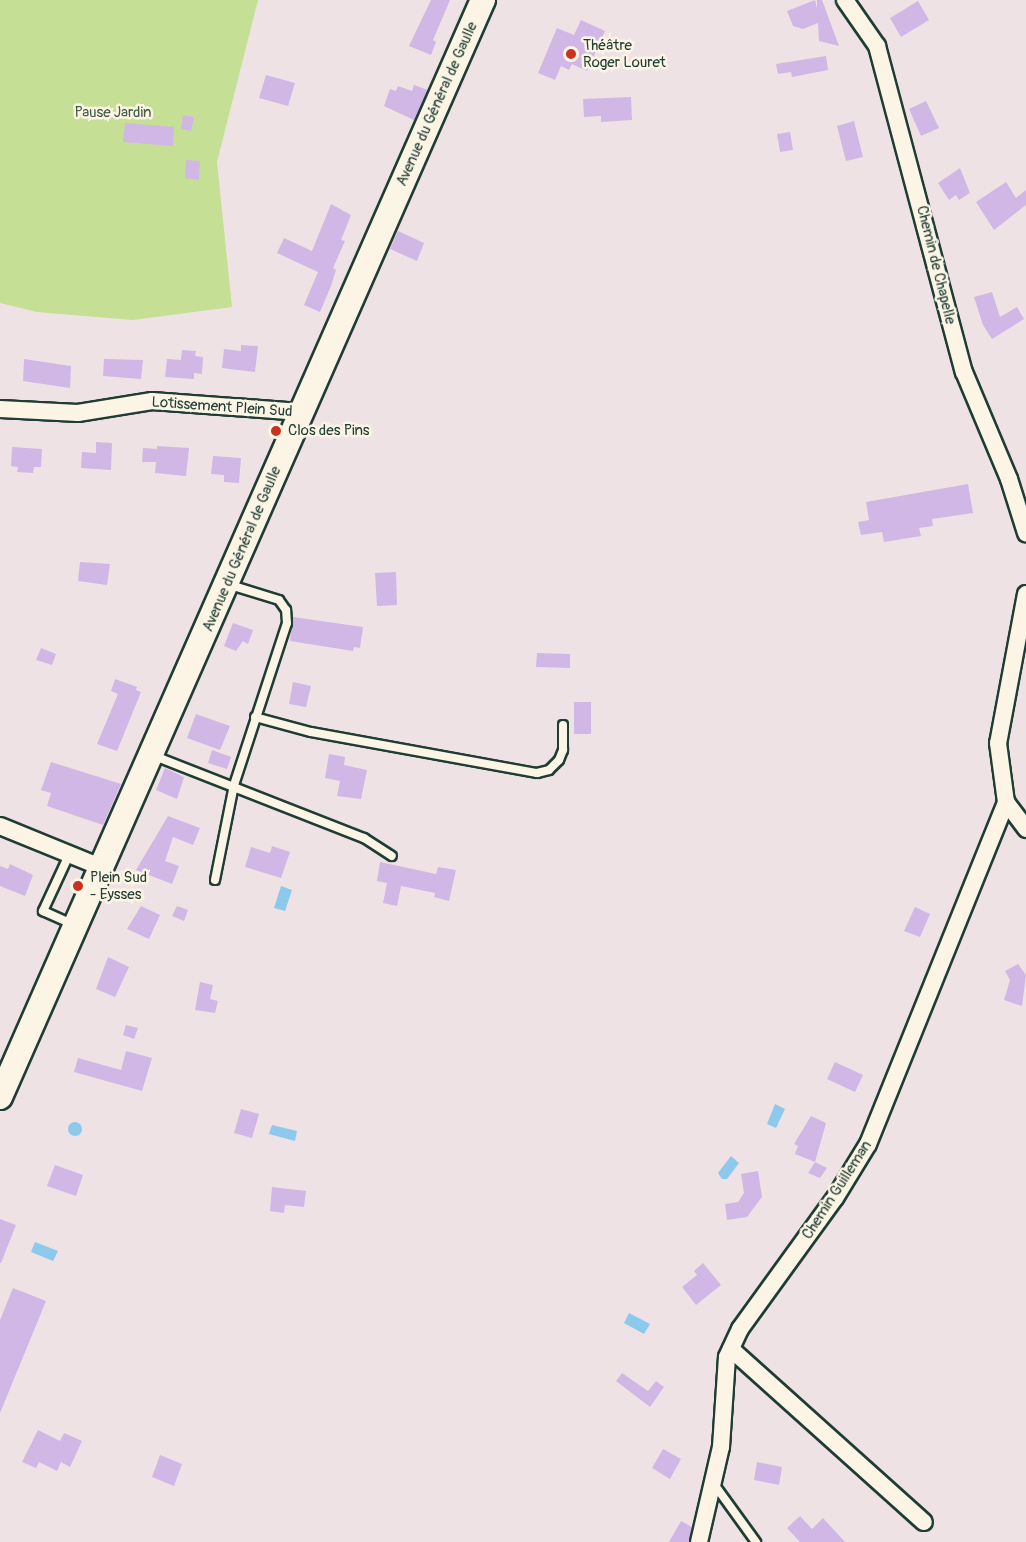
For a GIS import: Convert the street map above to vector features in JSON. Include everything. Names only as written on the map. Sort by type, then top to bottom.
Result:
[{"type":"main road","name":"Avenue du Général de Gaulle","points":[[0,1097],[103,868],[483,0]]},
{"type":"street","name":"Chemin de Chapelle","points":[[845,0],[877,46],[964,372],[1009,479],[1026,533]]},
{"type":"street","name":"Lotissement Plein Sud","points":[[0,409],[78,412],[152,401],[301,412]]},
{"type":"street","points":[[1026,594],[998,743],[1006,802],[1026,829]]},
{"type":"street","name":"Chemin Guilleman","points":[[699,1542],[721,1447],[723,1391],[731,1349],[740,1329],[835,1198],[868,1144],[1006,802]]},
{"type":"street","points":[[0,826],[103,868]]},
{"type":"street","points":[[731,1349],[924,1522]]},
{"type":"lane","points":[[215,880],[234,785],[255,717],[285,638],[286,610],[279,600],[226,584]]},
{"type":"lane","points":[[255,717],[311,732],[537,773],[549,770],[559,760],[563,750],[563,725]]},
{"type":"lane","points":[[152,755],[234,785],[364,838],[392,856]]},
{"type":"lane","points":[[69,855],[43,911],[77,926]]},
{"type":"lane","points":[[714,1484],[756,1542]]},
{"type":"green space","name":"Pause Jardin","points":[[0,0],[258,0],[217,162],[232,307],[133,320],[37,312],[0,303]]},
{"type":"water","points":[[281,886],[292,890],[285,911],[274,908]]},
{"type":"water","points":[[775,1104],[785,1109],[776,1128],[767,1124]]},
{"type":"water","points":[[75,1122],[80,1124],[82,1129],[80,1134],[75,1136],[70,1134],[68,1129],[70,1124]]},
{"type":"water","points":[[272,1125],[297,1131],[295,1141],[269,1134]]},
{"type":"water","points":[[731,1156],[739,1163],[727,1179],[722,1179],[718,1173]]},
{"type":"water","points":[[35,1242],[58,1251],[53,1261],[31,1252]]},
{"type":"water","points":[[629,1313],[650,1324],[644,1334],[624,1323]]},
{"type":"building","points":[[431,0],[450,0],[433,40],[436,42],[431,55],[409,46]]},
{"type":"building","points":[[815,0],[817,8],[817,0],[822,0],[839,46],[819,41],[818,23],[803,29],[793,26],[787,11]]},
{"type":"building","points":[[918,1],[929,20],[901,37],[890,18]]},
{"type":"building","name":"Théâtre Roger Louret","points":[[581,20],[605,31],[587,71],[572,64],[569,70],[561,66],[555,80],[538,73],[557,28],[574,35]]},
{"type":"building","points":[[826,56],[828,70],[792,77],[791,72],[778,74],[776,64]]},
{"type":"building","points":[[266,75],[295,83],[288,106],[259,98]]},
{"type":"building","points":[[414,85],[428,90],[414,120],[384,106],[390,89],[396,91],[398,86],[412,91]]},
{"type":"building","points":[[631,97],[632,120],[601,122],[601,116],[584,117],[583,99]]},
{"type":"building","points":[[926,101],[939,128],[921,136],[909,109]]},
{"type":"building","points":[[183,115],[194,117],[191,131],[181,129]]},
{"type":"building","points":[[854,121],[863,157],[846,161],[837,126]]},
{"type":"building","points":[[125,123],[174,127],[173,146],[123,142]]},
{"type":"building","points":[[790,132],[793,150],[780,152],[777,134]]},
{"type":"building","points":[[186,160],[200,161],[199,180],[185,178]]},
{"type":"building","points":[[960,168],[970,193],[959,200],[956,195],[949,200],[938,183]]},
{"type":"building","points":[[1006,182],[1016,198],[1026,190],[1026,205],[994,230],[976,202]]},
{"type":"building","points":[[331,204],[351,215],[341,240],[345,241],[333,268],[336,270],[331,286],[320,312],[304,305],[318,272],[277,253],[284,238],[312,251]]},
{"type":"building","points":[[398,231],[424,243],[417,261],[390,249]]},
{"type":"building","points":[[992,292],[1000,317],[1017,307],[1024,319],[992,339],[983,325],[974,297]]},
{"type":"building","points":[[241,345],[258,346],[255,372],[222,368],[224,349],[241,351]]},
{"type":"building","points":[[182,350],[196,351],[195,356],[203,357],[202,374],[194,373],[194,379],[165,377],[167,359],[181,360]]},
{"type":"building","points":[[24,359],[71,366],[70,388],[23,381]]},
{"type":"building","points":[[104,359],[143,360],[141,379],[103,376]]},
{"type":"building","points":[[96,442],[112,443],[111,470],[81,468],[82,452],[96,453]]},
{"type":"building","points":[[157,446],[189,448],[186,476],[155,473],[156,462],[142,462],[143,448],[157,449]]},
{"type":"building","points":[[12,447],[42,449],[41,467],[34,467],[33,473],[17,472],[18,467],[11,466]]},
{"type":"building","points":[[213,456],[241,458],[239,483],[224,482],[224,475],[211,474]]},
{"type":"building","points":[[968,484],[973,513],[932,519],[933,526],[919,528],[921,536],[884,542],[882,532],[861,535],[858,522],[869,520],[866,502]]},
{"type":"building","points":[[80,562],[110,564],[107,585],[78,581]]},
{"type":"building","points":[[396,572],[397,605],[377,606],[375,573]]},
{"type":"building","points":[[293,617],[363,627],[360,648],[354,647],[353,651],[290,641]]},
{"type":"building","points":[[233,623],[253,630],[248,644],[243,641],[236,651],[224,646]]},
{"type":"building","points":[[41,648],[56,654],[52,665],[36,660]]},
{"type":"building","points":[[537,653],[570,654],[570,668],[536,667]]},
{"type":"building","points":[[115,679],[137,687],[136,690],[141,692],[117,751],[97,744],[118,694],[111,691]]},
{"type":"building","points":[[293,682],[311,686],[306,707],[289,704]]},
{"type":"building","points":[[574,702],[591,702],[591,734],[574,734]]},
{"type":"building","points":[[196,714],[230,726],[220,750],[187,738]]},
{"type":"building","points":[[212,750],[231,757],[227,769],[208,763]]},
{"type":"building","points":[[329,754],[345,757],[344,765],[367,770],[361,799],[337,796],[340,781],[325,778]]},
{"type":"building","points":[[51,762],[121,784],[103,825],[47,806],[51,793],[41,790]]},
{"type":"building","points":[[165,768],[184,777],[177,799],[156,790]]},
{"type":"building","points":[[168,816],[200,828],[193,845],[173,837],[165,861],[179,866],[172,884],[136,870]]},
{"type":"building","points":[[272,846],[290,852],[281,878],[245,867],[251,847],[270,853]]},
{"type":"building","points":[[380,862],[436,874],[438,867],[456,870],[449,901],[434,897],[435,893],[401,886],[397,906],[383,903],[387,883],[377,881]]},
{"type":"building","points":[[10,864],[33,875],[25,896],[0,886],[0,866],[8,869]]},
{"type":"building","points":[[141,906],[160,915],[149,939],[127,929]]},
{"type":"building","points":[[177,906],[188,910],[184,921],[172,916]]},
{"type":"building","points":[[915,907],[930,914],[920,937],[904,931]]},
{"type":"building","points":[[108,957],[129,967],[115,997],[96,989]]},
{"type":"building","points":[[1018,964],[1026,975],[1022,1006],[1004,1000],[1010,980],[1005,971]]},
{"type":"building","points":[[200,982],[213,985],[210,999],[218,1001],[215,1013],[195,1010]]},
{"type":"building","points":[[126,1025],[138,1028],[134,1039],[123,1035]]},
{"type":"building","points":[[126,1051],[152,1058],[142,1091],[74,1072],[78,1058],[121,1070]]},
{"type":"building","points":[[835,1062],[863,1075],[855,1092],[827,1079]]},
{"type":"building","points":[[241,1109],[259,1114],[252,1138],[234,1133]]},
{"type":"building","points":[[811,1116],[826,1123],[815,1162],[795,1154],[798,1146],[794,1144]]},
{"type":"building","points":[[815,1162],[827,1168],[820,1178],[808,1173]]},
{"type":"building","points":[[55,1165],[83,1175],[76,1196],[47,1186]]},
{"type":"building","points":[[758,1171],[762,1197],[747,1217],[727,1220],[725,1204],[738,1202],[744,1193],[741,1174]]},
{"type":"building","points":[[272,1187],[306,1191],[304,1207],[285,1205],[284,1213],[270,1211]]},
{"type":"building","points":[[0,1219],[16,1225],[1,1263],[0,1263]]},
{"type":"building","points":[[703,1263],[721,1285],[696,1305],[682,1287],[697,1275],[694,1271]]},
{"type":"building","points":[[13,1288],[46,1301],[0,1413],[0,1320]]},
{"type":"building","points":[[622,1373],[648,1391],[656,1381],[664,1387],[650,1407],[616,1381]]},
{"type":"building","points":[[38,1430],[60,1441],[64,1433],[82,1441],[70,1467],[61,1462],[57,1471],[39,1462],[36,1468],[22,1462]]},
{"type":"building","points":[[663,1449],[681,1459],[670,1479],[652,1468]]},
{"type":"building","points":[[160,1455],[182,1464],[174,1486],[152,1477]]},
{"type":"building","points":[[757,1462],[782,1467],[779,1485],[754,1480]]},
{"type":"building","points":[[800,1516],[812,1529],[823,1518],[845,1542],[800,1542],[787,1528]]},
{"type":"building","points":[[681,1521],[692,1527],[689,1542],[669,1542]]},
{"type":"place","name":"Théâtre Roger Louret","points":[[571,54]]},
{"type":"place","name":"Clos des Pins","points":[[276,431]]},
{"type":"place","name":"Plein Sud - Eysses","points":[[78,886]]}]
